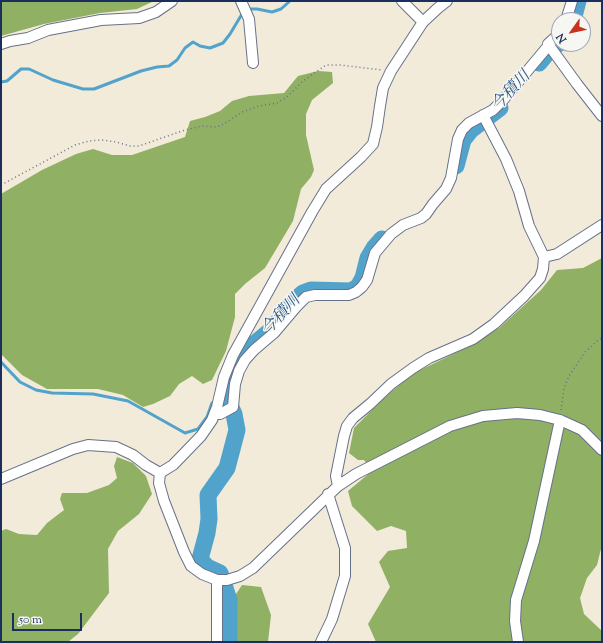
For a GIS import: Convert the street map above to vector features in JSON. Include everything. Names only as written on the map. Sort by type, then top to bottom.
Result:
[{"type":"street","points":[[1,44],[28,38],[48,30],[101,20],[139,18],[156,12],[172,1]]},
{"type":"street","points":[[241,1],[249,19],[253,63]]},
{"type":"street","points":[[402,1],[423,22]]},
{"type":"street","points":[[160,473],[173,465],[201,436],[212,420],[224,378],[233,355],[312,212],[326,189],[362,157],[373,144],[378,128],[380,106],[384,88],[391,71],[423,22],[447,1]]},
{"type":"street","points":[[569,12],[572,1]]},
{"type":"street","points":[[215,413],[220,414],[233,407],[235,384],[239,371],[245,360],[274,333],[306,297],[315,295],[349,295],[362,287],[367,280],[375,253],[391,234],[426,214],[446,189],[451,178],[458,139],[462,130],[469,123],[493,110],[551,41]]},
{"type":"street","points":[[549,45],[602,116]]},
{"type":"street","points":[[338,486],[336,476],[344,436],[347,426],[353,418],[391,384],[413,368],[430,358],[474,339],[505,316],[533,288],[540,278],[543,269],[544,257],[529,226],[519,191],[506,159],[483,115]]},
{"type":"street","points":[[544,257],[557,254],[602,225]]},
{"type":"street","points":[[160,473],[159,483],[164,502],[191,566],[202,574],[217,580],[228,580],[240,576],[253,568],[338,486],[356,474],[450,426],[483,416],[518,413],[540,414],[560,420],[582,430],[602,450]]},
{"type":"street","points":[[515,640],[516,600],[536,534],[560,420]]},
{"type":"street","points":[[1,479],[73,448],[88,445],[116,447],[133,455],[160,473]]},
{"type":"street","points":[[1,487],[17,472]]},
{"type":"street","points":[[321,642],[332,620],[345,567],[345,548],[328,494]]},
{"type":"street","points":[[217,580],[217,642]]},
{"type":"path","points":[[1,185],[61,152],[75,145],[89,141],[102,140],[130,146],[139,146],[185,130],[202,126],[216,127],[222,125],[242,112],[259,106],[277,103],[287,97],[303,82],[326,65],[340,65],[391,71]]},
{"type":"path","points":[[560,420],[564,388],[570,376],[585,352],[602,338]]},
{"type":"green space","points":[[1,1],[154,1],[137,9],[100,13],[44,24],[1,36]]},
{"type":"green space","points":[[318,71],[332,72],[333,83],[312,100],[306,114],[306,135],[314,170],[311,177],[301,189],[293,221],[265,268],[235,294],[235,317],[226,351],[212,380],[203,384],[192,376],[179,384],[170,396],[143,407],[123,395],[98,389],[47,389],[22,375],[1,354],[1,194],[42,170],[76,154],[93,149],[112,155],[132,155],[185,137],[190,121],[220,111],[232,101],[249,96],[284,93],[298,76]]},
{"type":"green space","points":[[602,258],[602,545],[597,565],[587,578],[580,598],[584,614],[602,631],[602,642],[376,642],[368,624],[390,587],[379,562],[388,551],[407,548],[406,531],[391,526],[377,531],[352,506],[348,491],[372,471],[364,460],[358,460],[349,453],[354,428],[384,398],[412,374],[476,343],[499,328],[541,290],[557,270],[583,268]]},
{"type":"green space","points":[[117,457],[133,463],[146,476],[152,494],[139,514],[118,531],[108,549],[109,593],[78,634],[68,642],[1,642],[1,531],[6,529],[19,534],[37,535],[47,523],[64,510],[60,499],[62,493],[87,493],[109,485],[117,478],[114,466]]},
{"type":"green space","points":[[242,585],[261,587],[271,615],[268,642],[232,642],[230,603]]},
{"type":"waterway","points":[[1,82],[7,81],[21,69],[29,69],[53,80],[83,89],[94,89],[141,71],[169,66],[177,60],[185,48],[193,42],[200,46],[210,48],[223,43],[242,14],[249,9],[272,12],[281,9],[290,1]]},
{"type":"waterway","name":"今積川","points":[[575,12],[578,1]]},
{"type":"waterway","name":"今積川","points":[[539,63],[551,50]]},
{"type":"waterway","name":"今積川","points":[[456,166],[463,140],[471,130],[500,108]]},
{"type":"waterway","name":"今積川","points":[[229,642],[229,600],[220,573],[207,567],[200,559],[209,519],[208,495],[227,468],[237,430],[234,414],[228,401],[230,385],[238,363],[247,350],[271,330],[296,299],[303,293],[311,290],[351,291],[358,287],[363,278],[368,258],[382,239]]},
{"type":"waterway","points":[[1,362],[20,382],[36,390],[52,393],[93,394],[128,401],[185,433],[198,429],[207,417],[212,403],[225,406],[228,401]]}]
